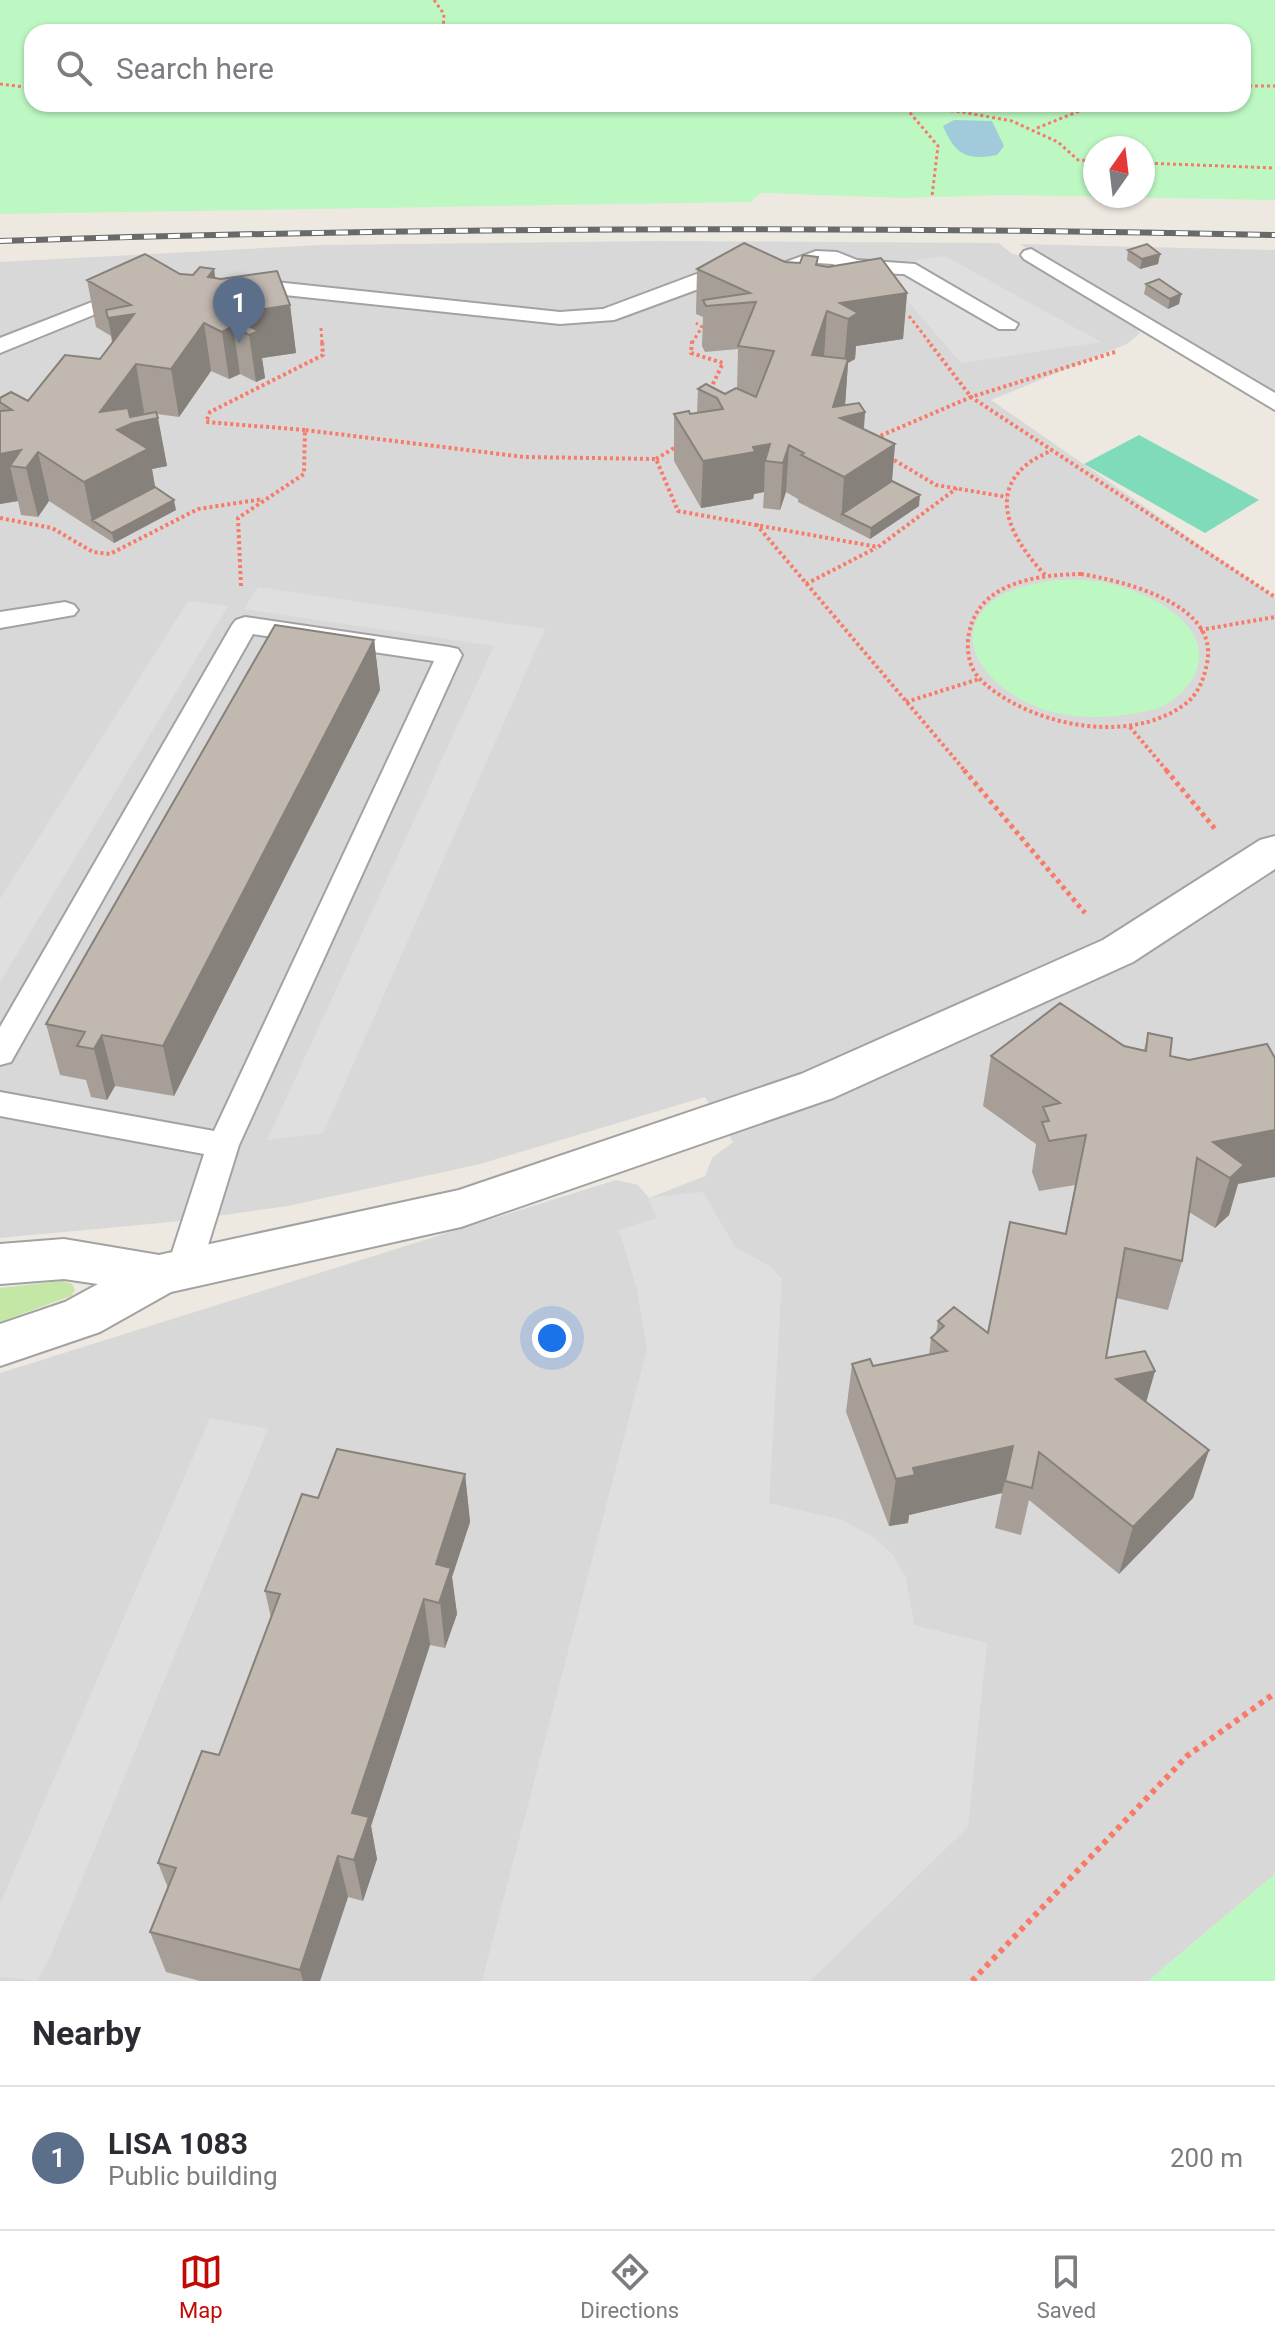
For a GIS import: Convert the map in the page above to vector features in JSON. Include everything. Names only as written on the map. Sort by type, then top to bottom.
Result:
[{"type":"street","points":[[0,1345],[82,1317],[171,1273],[461,1208],[817,1086],[1118,951],[1261,859]]},
{"type":"street","points":[[0,1264],[64,1259],[171,1273]]},
{"type":"lane","points":[[1031,255],[1275,403]]},
{"type":"lane","points":[[790,271],[798,261],[816,257],[837,258],[852,274]]},
{"type":"lane","points":[[218,282],[560,318],[593,318],[725,270],[760,268],[790,271]]},
{"type":"lane","points":[[790,271],[796,281],[813,288],[835,288],[852,274],[908,268],[1007,324]]},
{"type":"lane","points":[[0,346],[144,290]]},
{"type":"lane","points":[[0,620],[65,610]]},
{"type":"lane","points":[[0,1054],[245,625],[449,655],[223,1145],[171,1273]]},
{"type":"lane","points":[[0,1104],[223,1145]]},
{"type":"path","points":[[434,0],[444,14],[443,24]]},
{"type":"path","points":[[0,84],[24,87]]},
{"type":"path","points":[[1251,86],[1275,86]]},
{"type":"path","points":[[910,112],[938,146],[932,196]]},
{"type":"path","points":[[976,112],[1037,128],[1064,145],[1078,160],[1083,160]]},
{"type":"path","points":[[1037,128],[1077,112]]},
{"type":"path","points":[[1155,163],[1275,168]]},
{"type":"path","points":[[852,274],[889,289],[971,397],[1275,597]]},
{"type":"path","points":[[312,293],[323,336],[323,355],[210,412],[206,422],[592,462],[656,459],[684,442]]},
{"type":"path","points":[[632,304],[661,314],[681,313],[702,327],[692,342],[691,353],[723,363],[704,402]]},
{"type":"path","points":[[1007,497],[936,485],[888,456],[880,436],[971,397],[1123,349]]},
{"type":"path","points":[[245,625],[237,608],[241,593],[238,518],[304,474],[305,430]]},
{"type":"path","points":[[1045,575],[1016,543],[1011,532],[1007,497],[1008,488],[1025,466],[1052,450]]},
{"type":"path","points":[[656,459],[678,511],[878,547]]},
{"type":"path","points":[[806,584],[878,547],[957,488]]},
{"type":"path","points":[[0,518],[52,528],[93,552],[110,554],[198,509],[268,498]]},
{"type":"path","points":[[755,523],[1118,951]]},
{"type":"path","points":[[1081,574],[1132,584],[1174,604],[1200,630],[1209,651],[1208,667],[1193,698],[1154,720],[1130,727],[1106,728],[1055,720],[1029,711],[979,679],[968,655],[967,631],[975,611],[994,591],[1045,575],[1081,574]]},
{"type":"path","points":[[1200,630],[1275,617]]},
{"type":"path","points":[[906,702],[979,679]]},
{"type":"path","points":[[1130,727],[1261,859]]},
{"type":"path","points":[[972,1981],[1187,1756],[1275,1693]]},
{"type":"shaded area","points":[[658,241],[999,243],[1011,253],[1030,260],[1132,323],[1140,333],[1127,344],[991,400],[1275,597],[1275,1874],[1148,1981],[0,1981],[0,1373],[616,1180],[638,1185],[649,1198],[705,1176],[712,1158],[733,1142],[705,1097],[480,1164],[288,1206],[182,1221],[0,1238],[0,262],[320,245]]},
{"type":"shaded area","points":[[1019,244],[1275,250],[1275,397],[1088,282]]},
{"type":"shaded area","points":[[945,256],[1101,342],[961,363],[877,265]]},
{"type":"shaded area","points":[[258,587],[545,629],[323,1133],[267,1140],[494,646],[244,609]]},
{"type":"shaded area","points":[[188,601],[228,606],[0,982],[0,899]]},
{"type":"shaded area","points":[[703,1192],[735,1247],[770,1266],[782,1279],[769,1503],[843,1520],[876,1539],[893,1555],[906,1578],[914,1625],[987,1643],[968,1827],[810,1981],[482,1981],[647,1349],[637,1289],[619,1230],[657,1218],[648,1198]]},
{"type":"shaded area","points":[[210,1418],[268,1429],[50,1957],[37,1981],[0,1977],[0,1904]]},
{"type":"green space","points":[[0,0],[1275,0],[1275,200],[1155,198],[1155,136],[1083,136],[1083,196],[903,198],[761,193],[750,202],[0,214]]},
{"type":"green space","points":[[1139,435],[1259,500],[1205,533],[1084,464]]},
{"type":"green space","points":[[1052,580],[1112,584],[1151,599],[1169,610],[1185,623],[1195,638],[1199,655],[1195,674],[1188,685],[1173,700],[1155,709],[1092,717],[1045,710],[1003,688],[981,664],[975,650],[973,636],[976,621],[986,607],[1000,596]]},
{"type":"green space","points":[[62,1281],[72,1284],[75,1290],[71,1296],[0,1322],[0,1288]]},
{"type":"green space","points":[[1275,1874],[1275,1981],[1148,1981]]},
{"type":"water","points":[[954,120],[992,121],[1004,146],[997,155],[977,157],[963,153],[952,143],[943,126]]},
{"type":"building","points":[[744,243],[785,262],[800,263],[803,255],[818,257],[816,265],[828,267],[881,258],[907,293],[840,303],[858,313],[848,319],[827,311],[812,355],[848,359],[833,407],[859,403],[865,412],[840,418],[895,444],[844,477],[801,455],[804,453],[789,445],[783,463],[765,461],[770,444],[753,447],[755,452],[703,461],[674,414],[723,409],[717,398],[698,389],[706,384],[725,394],[736,388],[756,397],[774,351],[738,346],[756,302],[706,306],[703,300],[750,293],[697,269]]},
{"type":"building","points":[[1147,244],[1160,254],[1142,259],[1128,250]]},
{"type":"building","points":[[145,254],[180,274],[193,275],[200,267],[214,269],[208,277],[221,279],[277,271],[290,305],[239,313],[242,322],[258,331],[249,335],[233,326],[222,332],[204,323],[171,369],[136,364],[100,412],[128,408],[130,417],[156,412],[158,418],[117,430],[148,449],[84,482],[38,452],[26,468],[10,466],[21,450],[0,454],[0,411],[12,410],[0,402],[0,398],[11,392],[28,401],[65,355],[100,359],[134,314],[108,318],[106,310],[131,305],[87,280]]},
{"type":"building","points":[[1159,279],[1181,294],[1170,299],[1146,284]]},
{"type":"building","points":[[892,481],[920,495],[871,528],[842,514]]},
{"type":"building","points":[[155,487],[174,500],[112,533],[92,520]]},
{"type":"building","points":[[275,625],[374,640],[163,1046],[102,1035],[94,1049],[77,1046],[85,1032],[46,1024]]},
{"type":"building","points":[[1060,1003],[1124,1046],[1146,1051],[1148,1033],[1172,1038],[1170,1056],[1189,1060],[1267,1044],[1275,1058],[1275,1130],[1213,1142],[1244,1165],[1230,1178],[1197,1158],[1182,1261],[1125,1248],[1106,1358],[1145,1351],[1155,1371],[1116,1379],[1209,1450],[1133,1527],[1039,1452],[1032,1488],[1005,1481],[1013,1446],[913,1468],[915,1475],[896,1479],[852,1364],[870,1359],[873,1366],[947,1351],[931,1338],[944,1326],[938,1321],[954,1307],[988,1333],[1010,1222],[1066,1234],[1086,1135],[1049,1141],[1042,1122],[1049,1121],[1043,1107],[1060,1103],[991,1056]]},
{"type":"building","points":[[337,1449],[465,1474],[436,1564],[451,1568],[439,1603],[424,1599],[352,1813],[369,1817],[354,1860],[338,1856],[300,1970],[150,1932],[176,1868],[158,1863],[202,1751],[219,1755],[280,1594],[265,1591],[302,1494],[318,1498]]},
{"type":"railway","points":[[0,241],[638,229],[1275,235]]},
{"type":"place","name":"LISA 1083","points":[[239,343]]}]
